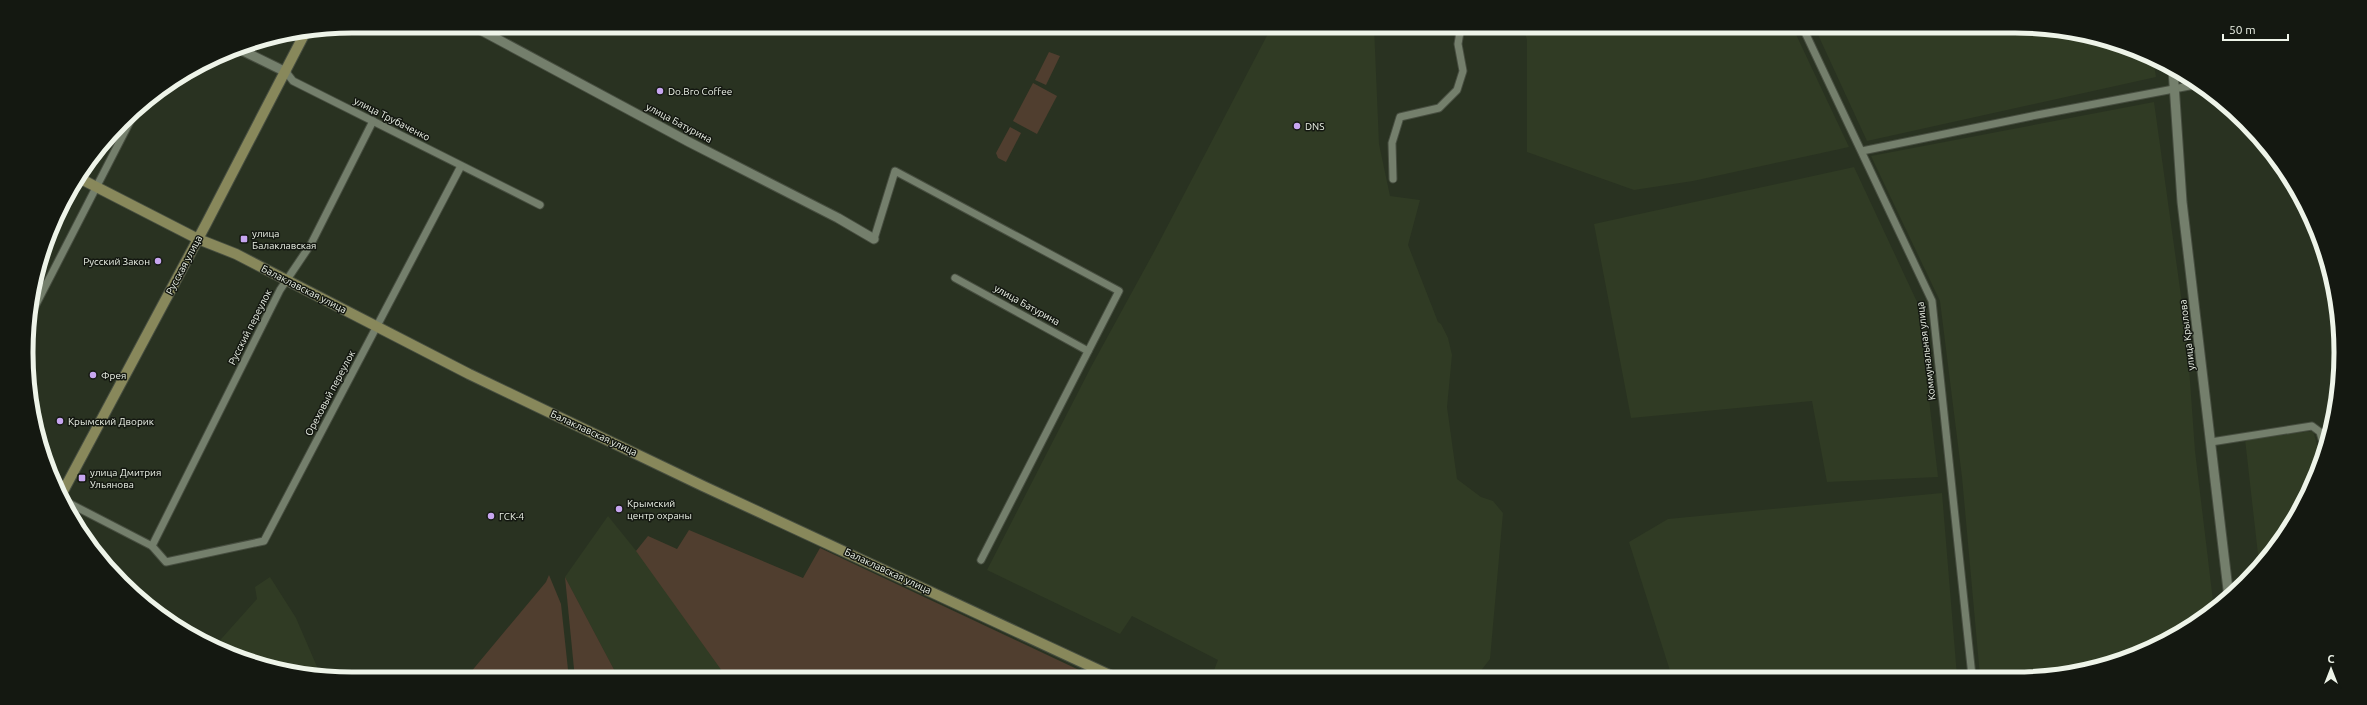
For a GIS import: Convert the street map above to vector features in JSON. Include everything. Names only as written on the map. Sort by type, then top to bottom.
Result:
[{"type":"main road","name":"Русская улица","points":[[64,490],[198,240],[303,37]]},
{"type":"main road","name":"Балаклавская улица","points":[[84,181],[198,240],[236,254],[468,374],[703,486],[1103,672]]},
{"type":"street","name":"улица Батурина","points":[[486,33],[689,142],[838,218],[874,240]]},
{"type":"street","points":[[1393,179],[1392,143],[1400,117],[1439,108],[1457,90],[1463,71],[1458,44],[1460,33]]},
{"type":"street","name":"Коммунальная улица","points":[[1805,33],[1932,302],[1972,672]]},
{"type":"street","name":"улица Трубаченко","points":[[245,52],[286,72],[292,81],[540,205]]},
{"type":"street","name":"улица Крылова","points":[[2174,76],[2182,202],[2228,590]]},
{"type":"street","points":[[1862,151],[2037,115],[2190,86]]},
{"type":"street","name":"Русский переулок","points":[[152,546],[285,280],[311,244],[373,121]]},
{"type":"street","points":[[38,295],[98,187],[128,126]]},
{"type":"street","name":"Ореховый переулок","points":[[152,546],[166,562],[264,541],[376,327],[402,282],[461,166]]},
{"type":"street","points":[[874,240],[895,171],[915,180],[1119,290],[981,560]]},
{"type":"street","name":"улица Батурина","points":[[955,278],[1088,351]]},
{"type":"street","points":[[2211,442],[2312,426],[2320,432],[2322,439]]},
{"type":"street","points":[[72,504],[152,546]]},
{"type":"shaded area","points":[[1268,33],[1374,33],[1379,144],[1390,196],[1420,200],[1408,245],[1438,322],[1441,324],[1448,338],[1452,355],[1447,407],[1457,479],[1481,497],[1493,501],[1503,513],[1490,659],[1480,672],[1213,672],[1218,660],[1132,616],[1120,634],[987,570],[1091,367],[1155,250]]},
{"type":"shaded area","points":[[1525,33],[1795,33],[1849,147],[1693,181],[1634,190],[1527,152],[1527,40]]},
{"type":"shaded area","points":[[1817,33],[2014,33],[2056,36],[2097,44],[2137,57],[2154,65],[2156,77],[1867,141]]},
{"type":"shaded area","points":[[1049,52],[1060,56],[1046,85],[1035,80]]},
{"type":"shaded area","points":[[1033,83],[1057,96],[1037,134],[1013,121]]},
{"type":"shaded area","points":[[2154,102],[2187,339],[2195,451],[2213,603],[2209,606],[2192,618],[2156,639],[2137,648],[2097,661],[2077,666],[2035,671],[1980,672],[1962,477],[1940,301],[1871,156]]},
{"type":"shaded area","points":[[1010,127],[1021,133],[1006,162],[998,158],[996,153]]},
{"type":"shaded area","points":[[1854,167],[1918,304],[1938,477],[1827,482],[1812,401],[1631,418],[1594,224]]},
{"type":"shaded area","points":[[2313,431],[2319,450],[2310,475],[2301,494],[2280,530],[2259,559],[2245,439]]},
{"type":"shaded area","points":[[1942,493],[1957,672],[1670,672],[1629,542],[1668,519]]},
{"type":"shaded area","points":[[608,516],[650,568],[723,672],[615,672],[565,577]]},
{"type":"shaded area","points":[[689,530],[803,578],[820,548],[1083,672],[723,672],[636,551],[648,536],[677,549]]},
{"type":"shaded area","points":[[549,575],[561,604],[568,672],[471,672],[546,582]]},
{"type":"shaded area","points":[[270,577],[296,618],[318,670],[290,666],[270,661],[230,648],[218,642],[257,599],[255,587]]},
{"type":"shaded area","points":[[565,577],[615,672],[574,672]]},
{"type":"place","name":"Do.Bro Coffee","points":[[660,91]]},
{"type":"place","name":"DNS","points":[[1297,126]]},
{"type":"place","name":"улица Балаклавская","points":[[244,239]]},
{"type":"place","name":"Русский Закон","points":[[158,261]]},
{"type":"place","name":"Фрея","points":[[93,375]]},
{"type":"place","name":"Крымский Дворик","points":[[60,421]]},
{"type":"place","name":"улица Дмитрия Ульянова","points":[[82,478]]},
{"type":"place","name":"Крымский центр охраны","points":[[619,509]]},
{"type":"place","name":"ГСК-4","points":[[491,516]]}]
